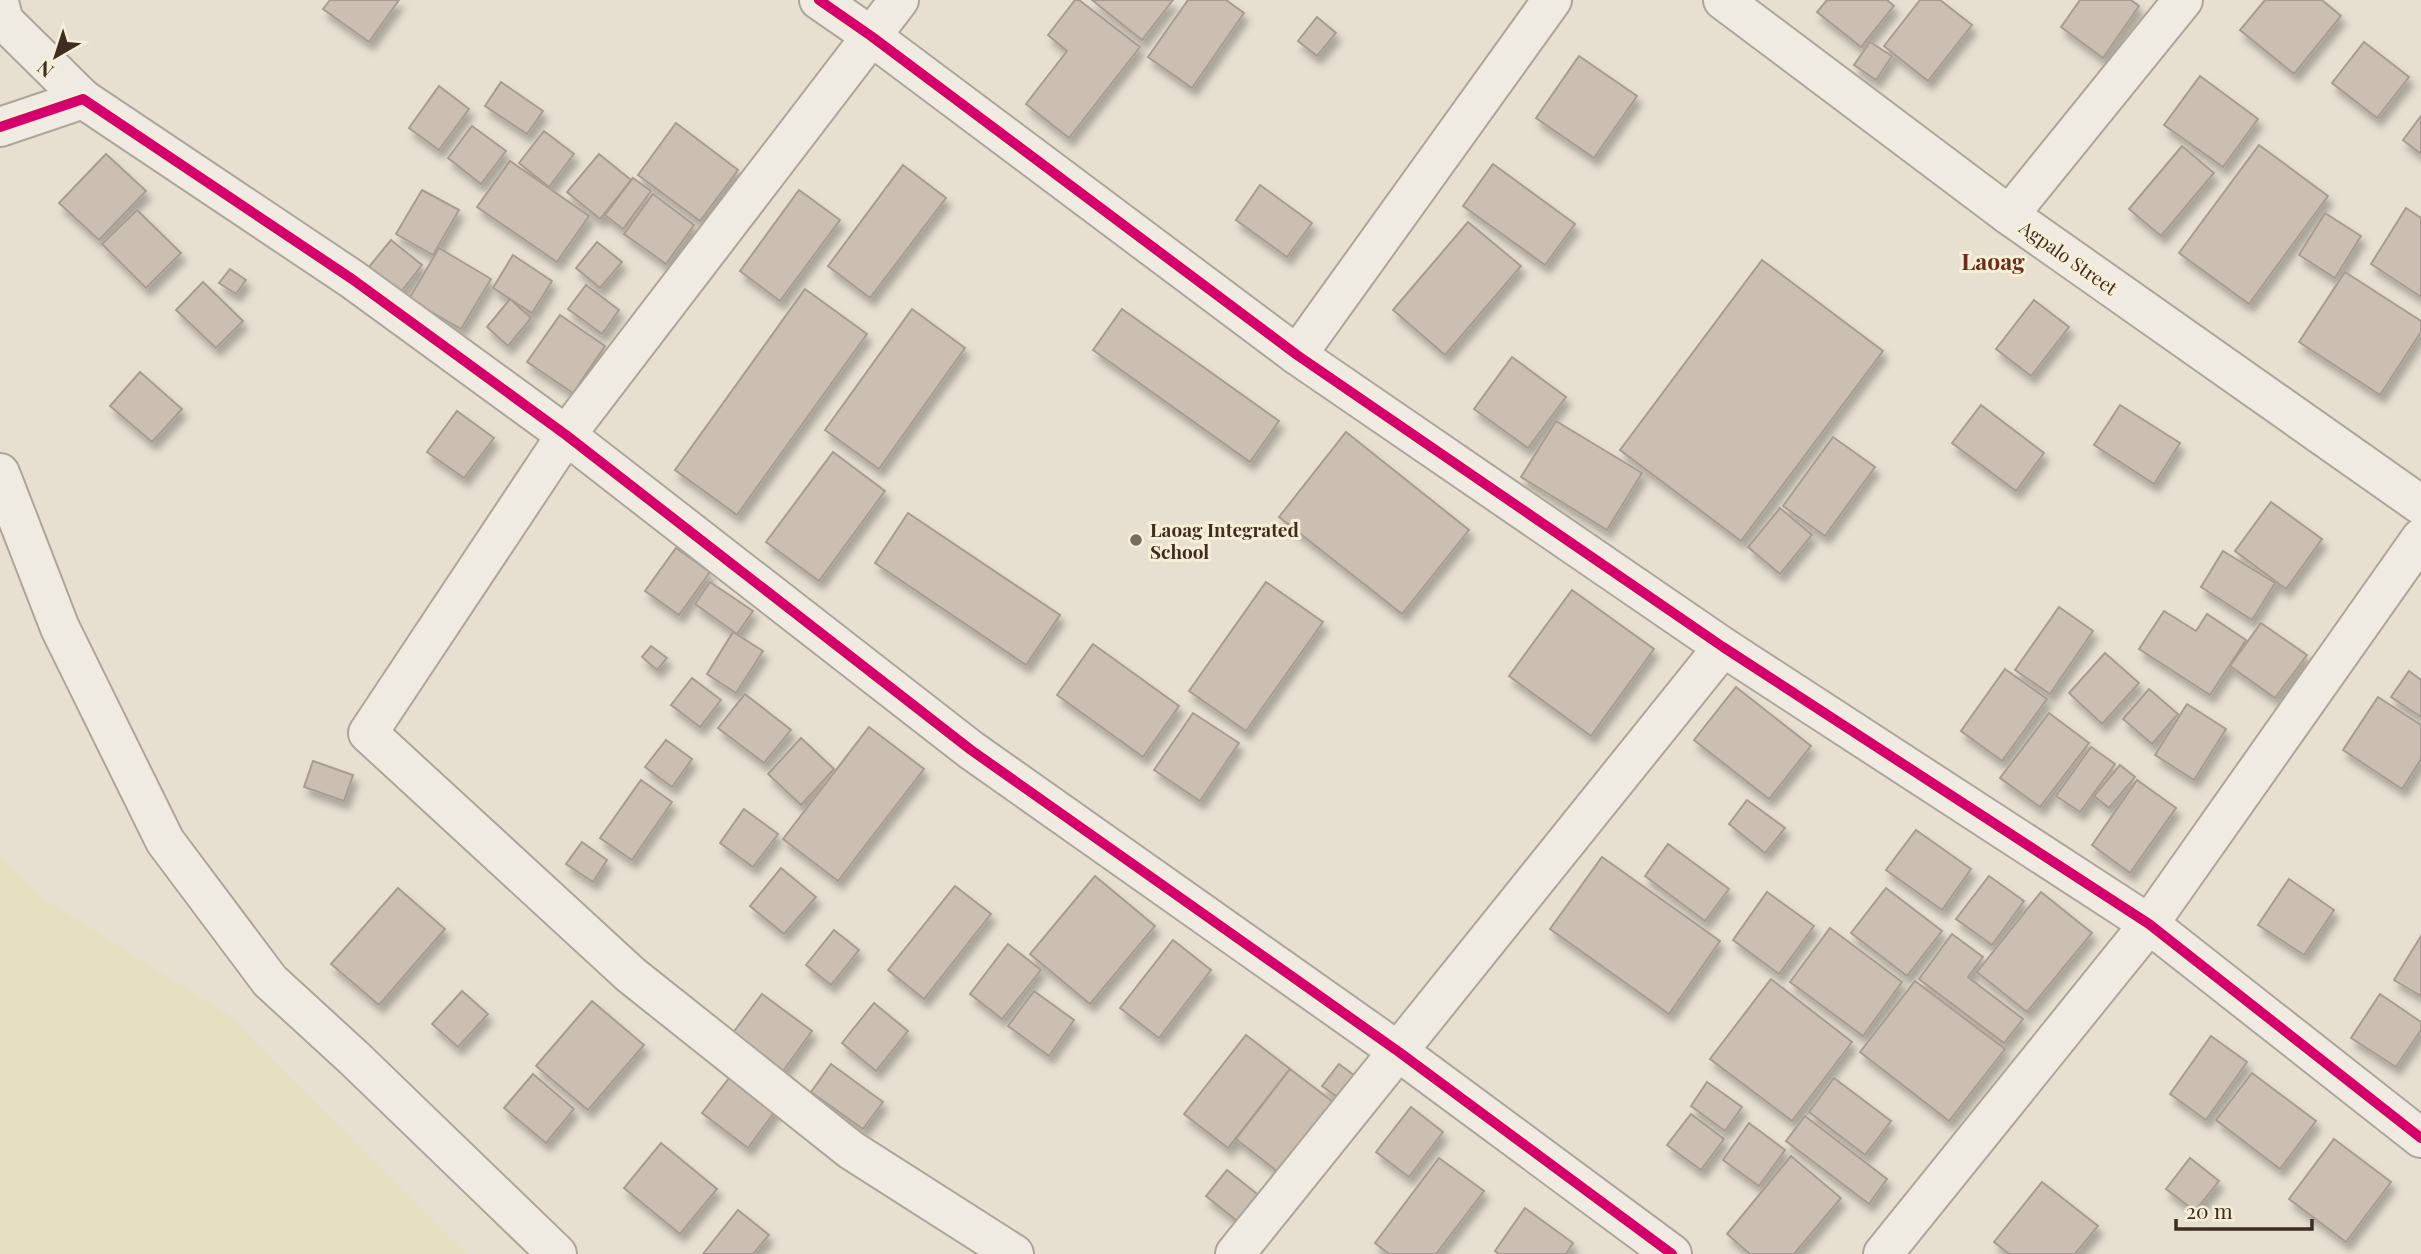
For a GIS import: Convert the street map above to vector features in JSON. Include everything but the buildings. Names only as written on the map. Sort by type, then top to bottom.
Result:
[{"type":"street","points":[[820,0],[872,36],[1297,355],[1723,647],[2149,924],[2421,1138]]},
{"type":"street","points":[[899,0],[566,435],[368,733],[631,975],[851,1150],[1014,1254]]},
{"type":"street","points":[[1297,355],[1552,0]]},
{"type":"street","name":"Agpalo Street","points":[[1723,0],[2010,215],[2421,505]]},
{"type":"street","points":[[2010,215],[2183,0]]},
{"type":"street","points":[[0,6],[4,21],[83,99],[352,279],[566,435],[971,750],[1399,1052],[1672,1254]]},
{"type":"street","points":[[0,127],[83,99]]},
{"type":"street","points":[[0,472],[60,628],[166,841],[270,981],[354,1058],[557,1254]]},
{"type":"street","points":[[1884,1254],[2149,924],[2421,538]]},
{"type":"street","points":[[1235,1254],[1723,647]]},
{"type":"shaded area","points":[[0,854],[46,900],[230,1016],[466,1254],[0,1254]]},
{"type":"cycle path","points":[[819,0],[871,36],[1297,355],[1723,647],[2149,924],[2421,1138]]},
{"type":"cycle path","points":[[0,127],[83,99],[352,279],[566,435],[971,750],[1399,1052],[1672,1254]]},
{"type":"place","name":"Laoag Integrated School","points":[[1136,540]]},
{"type":"district","name":"Laoag","points":[[1993,260]]}]
